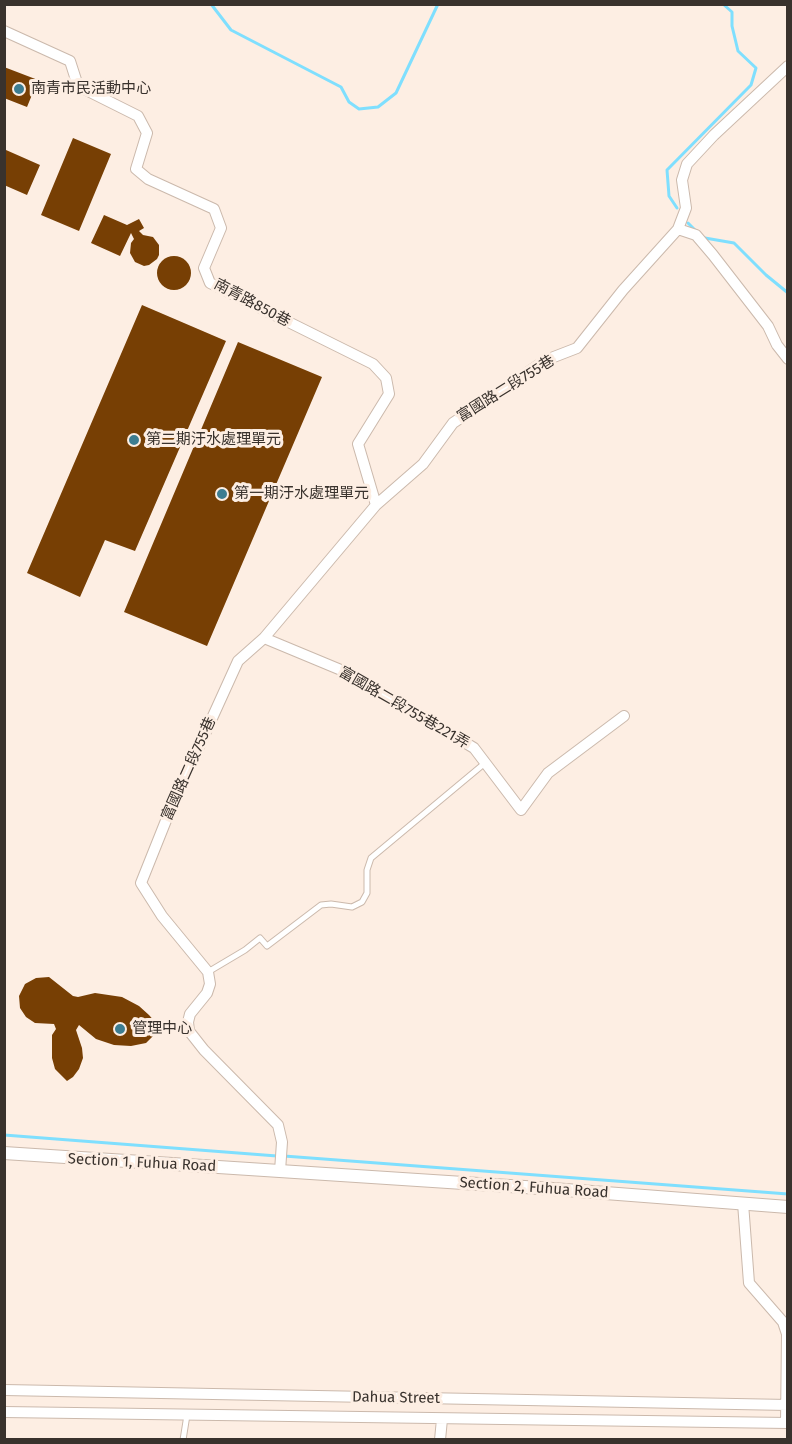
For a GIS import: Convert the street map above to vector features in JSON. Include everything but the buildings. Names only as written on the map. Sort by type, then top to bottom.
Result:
[{"type":"street","name":"南青路850巷","points":[[4,31],[70,61],[78,86],[138,116],[147,133],[136,169],[148,179],[214,209],[221,228],[204,268],[210,283],[374,364],[386,378],[389,394],[358,444],[376,505]]},
{"type":"street","name":"富國路二段755巷","points":[[208,972],[162,916],[141,882],[169,813],[238,661],[264,638],[376,505],[423,464],[453,423],[546,360],[577,348],[623,290],[678,229],[686,208],[682,180],[687,164],[714,135],[788,66]]},
{"type":"street","points":[[678,229],[696,235],[713,255],[768,326],[777,345],[788,359]]},
{"type":"street","name":"富國路二段755巷221弄","points":[[264,638],[353,675],[474,748],[521,810],[548,773],[624,716]]},
{"type":"street","points":[[208,972],[210,984],[207,993],[190,1014],[189,1031],[204,1050],[278,1125],[282,1142],[280,1166]]},
{"type":"street","name":"Section 1, Fuhua Road","points":[[4,1154],[280,1166]]},
{"type":"street","name":"Section 2, Fuhua Road","points":[[280,1166],[788,1207]]},
{"type":"street","points":[[743,1203],[749,1282],[783,1322],[787,1334],[787,1423]]},
{"type":"street","name":"Dahua Street","points":[[4,1390],[787,1405]]},
{"type":"street","points":[[161,1393],[162,1414]]},
{"type":"street","points":[[343,1396],[344,1418]]},
{"type":"street","points":[[517,1420],[518,1401]]},
{"type":"street","name":"Dahua Street","points":[[4,1412],[787,1423]]},
{"type":"street","points":[[440,1440],[442,1419]]},
{"type":"lane","points":[[208,972],[245,950],[260,938],[267,946],[321,905],[352,907],[362,902],[367,893],[367,870],[371,858],[485,763]]},
{"type":"lane","points":[[183,1440],[187,1415]]},
{"type":"waterway","points":[[211,4],[231,30],[341,87],[349,102],[359,109],[378,107],[396,93],[438,4]]},
{"type":"waterway","points":[[677,208],[669,196],[667,170],[751,85],[756,68],[738,51],[732,26],[732,12],[723,4]]},
{"type":"waterway","points":[[688,223],[695,230]]},
{"type":"waterway","points":[[705,238],[734,243],[788,293]]},
{"type":"waterway","points":[[4,1135],[277,1156]]},
{"type":"waterway","points":[[284,1156],[788,1194]]},
{"type":"place","name":"南青市民活動中心","points":[[19,89]]},
{"type":"place","name":"第二期汙水處理單元","points":[[134,440]]},
{"type":"place","name":"第一期汙水處理單元","points":[[222,494]]},
{"type":"place","name":"管理中心","points":[[120,1029]]}]
